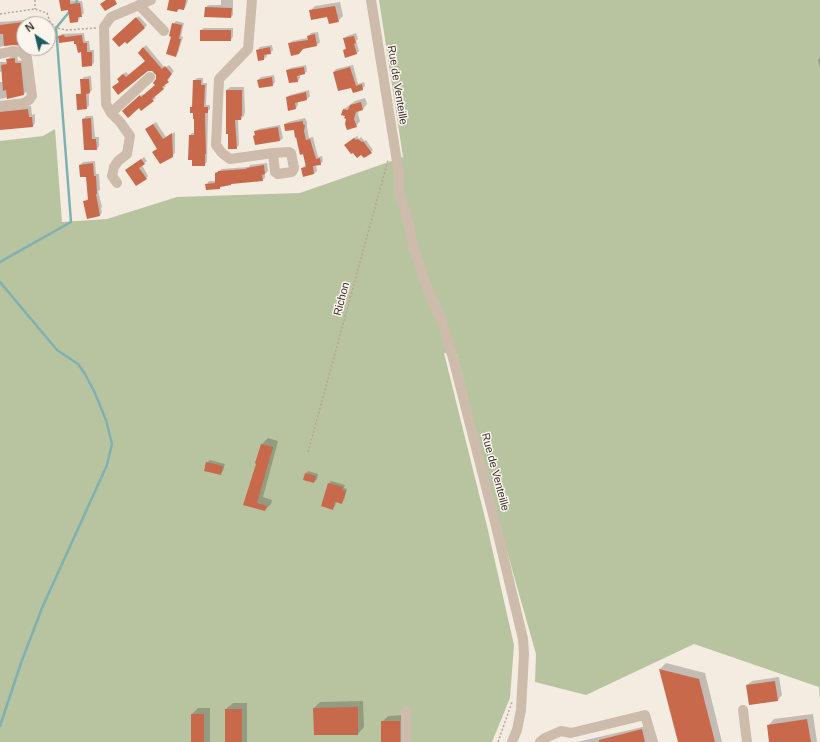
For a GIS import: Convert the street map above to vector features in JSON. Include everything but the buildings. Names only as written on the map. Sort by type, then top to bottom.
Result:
[{"type":"street","points":[[117,183],[112,176],[114,167],[118,161],[127,154],[130,136],[120,122],[111,113],[106,104],[104,27],[111,17],[151,0]]},
{"type":"street","points":[[252,0],[248,49],[219,79],[216,145],[222,153],[230,159],[273,153]]},
{"type":"street","name":"Rue de Venteille","points":[[371,0],[399,174],[405,191],[406,214],[414,248],[425,282],[442,322],[495,522],[523,639],[524,654],[521,710],[517,730],[512,742]]},
{"type":"street","points":[[139,5],[164,31]]},
{"type":"street","points":[[0,54],[13,51],[21,52],[27,58],[32,96],[24,103],[0,106]]},
{"type":"street","points":[[111,113],[150,77]]},
{"type":"street","points":[[743,710],[747,742]]},
{"type":"street","points":[[406,711],[406,742]]},
{"type":"street","points":[[540,742],[545,738],[561,731],[571,733],[645,715],[653,742]]},
{"type":"path","points":[[35,0],[35,9]]},
{"type":"path","points":[[0,14],[35,9],[47,13],[50,22],[56,28],[67,30],[104,27]]},
{"type":"path","name":"Richon","points":[[308,452],[388,159],[396,154]]},
{"type":"path","points":[[498,742],[511,708],[512,700]]},
{"type":"green space","points":[[379,0],[820,0],[820,699],[819,687],[694,644],[586,695],[535,682],[536,654],[499,523],[457,354],[444,353],[487,526],[514,645],[510,698],[492,742],[0,742],[0,141],[43,136],[55,129],[62,222],[107,219],[177,197],[300,193],[403,157]]},
{"type":"waterway","points":[[75,6],[77,0]]},
{"type":"waterway","points":[[0,262],[71,222],[56,28],[70,11]]},
{"type":"waterway","points":[[0,282],[57,350],[78,364],[85,374],[106,420],[112,444],[107,465],[42,608],[21,663],[0,726]]}]
